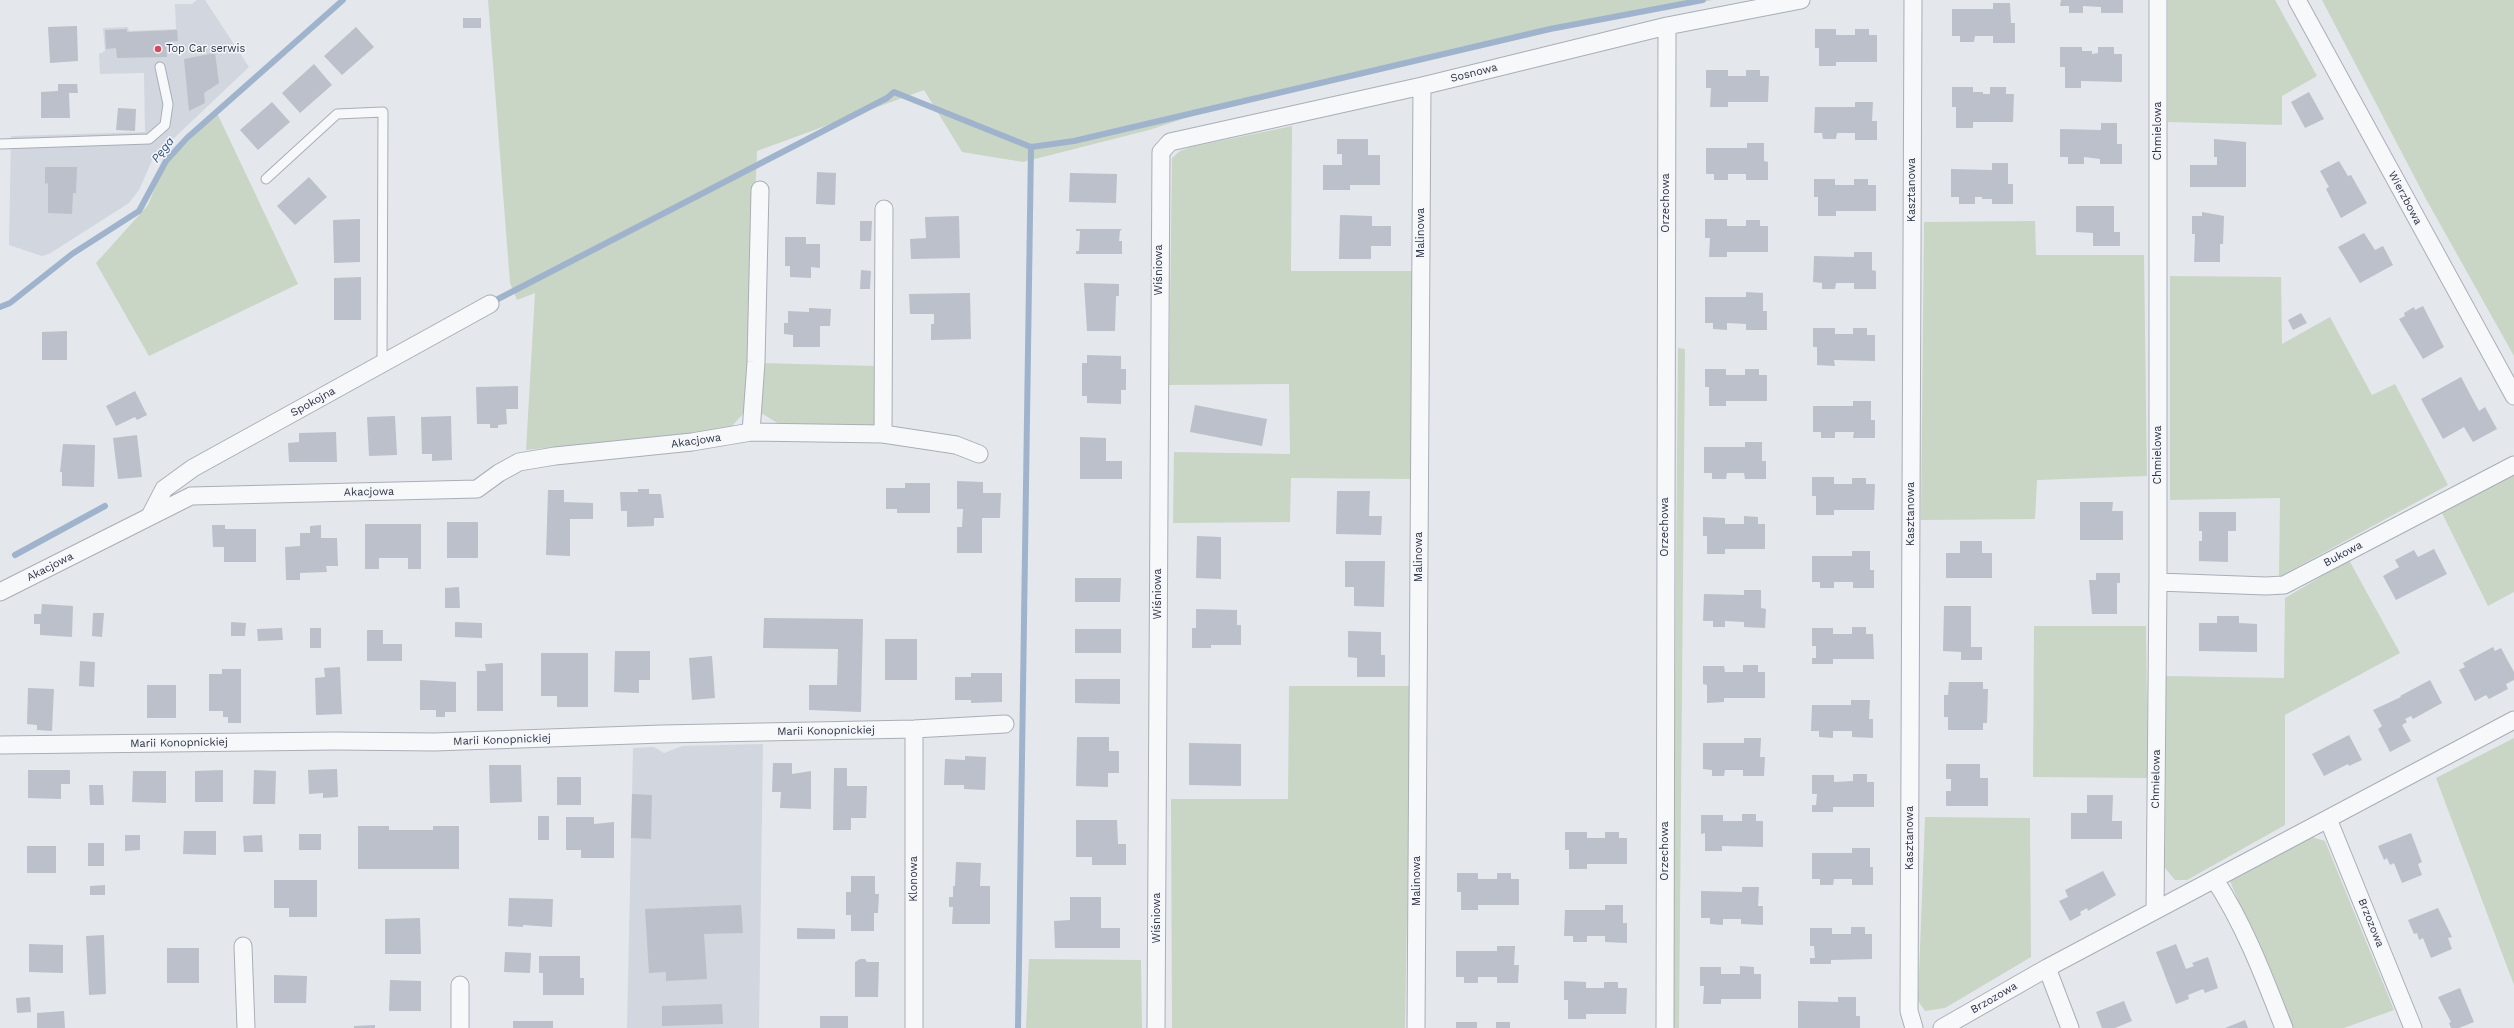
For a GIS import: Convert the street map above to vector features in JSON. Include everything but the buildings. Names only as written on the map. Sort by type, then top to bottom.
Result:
[{"type":"street","name":"Sosnowa","points":[[1159,161],[1161,152],[1170,142],[1422,86],[1667,26],[1801,0]]},
{"type":"street","name":"Kasztanowa","points":[[1913,0],[1909,1011],[1914,1028]]},
{"type":"street","name":"Chmielowa","points":[[2155,910],[2158,582],[2158,0]]},
{"type":"street","name":"Wierzbowa","points":[[2298,0],[2514,396]]},
{"type":"street","name":"Orzechowa","points":[[1665,1028],[1667,26]]},
{"type":"street","name":"Malinowa","points":[[1416,1028],[1422,86]]},
{"type":"street","name":"Wiśniowa","points":[[1156,1028],[1159,161]]},
{"type":"street","points":[[751,432],[756,362],[760,190]]},
{"type":"street","points":[[883,434],[884,210]]},
{"type":"street","name":"Spokojna","points":[[150,516],[164,489],[193,468],[490,304]]},
{"type":"street","name":"Akacjowa","points":[[0,592],[192,496],[477,489],[499,472],[519,462],[555,456],[692,442],[751,432],[883,434],[956,445],[979,454]]},
{"type":"street","name":"Bukowa","points":[[2158,582],[2266,586],[2284,585],[2514,465]]},
{"type":"street","name":"Brzozowa","points":[[1942,1028],[2046,968],[2155,910],[2216,880],[2514,720]]},
{"type":"street","name":"Marii Konopnickiej","points":[[0,745],[335,741],[435,742],[662,734],[914,729],[1005,724]]},
{"type":"street","name":"Klonowa","points":[[914,729],[914,1028]]},
{"type":"street","name":"Brzozowa","points":[[2328,819],[2413,1028]]},
{"type":"street","points":[[2216,880],[2234,908],[2248,938],[2284,1028]]},
{"type":"street","points":[[243,946],[246,1028]]},
{"type":"street","points":[[2046,968],[2070,1028]]},
{"type":"street","points":[[460,985],[460,1028]]},
{"type":"lane","points":[[0,144],[149,139],[165,125],[168,104],[160,67]]},
{"type":"lane","points":[[266,179],[337,114],[383,112],[382,363]]},
{"type":"shaded area","points":[[197,0],[205,0],[249,67],[153,158],[139,190],[129,203],[49,254],[42,256],[9,245],[11,136],[145,132],[144,73],[100,74],[99,54],[105,51],[103,28],[128,27],[129,31],[176,29],[175,4],[192,4]]},
{"type":"shaded area","points":[[763,744],[759,1028],[627,1028],[633,748],[654,747],[664,753],[682,746]]},
{"type":"green space","points":[[488,0],[1713,0],[1455,49],[1346,77],[1256,95],[1149,130],[1023,162],[962,152],[924,90],[757,151],[749,363],[743,414],[729,429],[526,450],[535,293],[517,300],[510,283]]},
{"type":"green space","points":[[2168,0],[2275,0],[2317,76],[2282,96],[2282,125],[2168,122]]},
{"type":"green space","points":[[2322,0],[2514,0],[2514,356],[2426,199]]},
{"type":"green space","points":[[217,113],[298,284],[149,356],[96,263],[148,205],[164,165]]},
{"type":"green space","points":[[1292,126],[1291,271],[1413,271],[1413,479],[1291,478],[1290,522],[1173,523],[1174,452],[1290,454],[1289,384],[1169,385],[1172,158],[1180,151],[1191,147]]},
{"type":"green space","points":[[2035,221],[2036,255],[2144,255],[2147,476],[2037,480],[2035,519],[1921,520],[1924,222]]},
{"type":"green space","points":[[2170,276],[2281,277],[2282,344],[2330,317],[2372,395],[2395,384],[2448,485],[2279,577],[2280,498],[2170,500]]},
{"type":"green space","points":[[1678,348],[1685,349],[1679,1028],[1672,1028]]},
{"type":"green space","points":[[760,363],[875,366],[875,424],[866,427],[779,424],[761,413],[759,403]]},
{"type":"green space","points":[[2514,475],[2514,592],[2488,606],[2442,513]]},
{"type":"green space","points":[[2349,560],[2400,653],[2285,715],[2285,825],[2187,880],[2175,880],[2165,868],[2166,676],[2284,678],[2285,598]]},
{"type":"green space","points":[[2034,626],[2146,626],[2148,778],[2033,777]]},
{"type":"green space","points":[[1289,686],[1411,686],[1405,1028],[1172,1028],[1171,799],[1288,799]]},
{"type":"green space","points":[[2514,738],[2514,985],[2436,778]]},
{"type":"green space","points":[[1925,817],[2030,818],[2031,957],[1945,1008],[1925,1011],[1918,1001]]},
{"type":"green space","points":[[2312,837],[2325,841],[2394,1010],[2344,1028],[2291,1028],[2230,881]]},
{"type":"green space","points":[[1029,959],[1141,960],[1142,1028],[1026,1028]]},
{"type":"waterway","name":"Pęga","points":[[0,307],[10,303],[72,254],[139,211],[166,161],[187,138],[343,0]]},
{"type":"waterway","points":[[498,299],[887,98],[894,92],[1031,147],[1074,141],[1550,29],[1703,0]]},
{"type":"waterway","points":[[1018,1028],[1031,147]]},
{"type":"waterway","points":[[15,555],[105,506]]},
{"type":"place","name":"Top Car serwis","points":[[158,49]]}]
